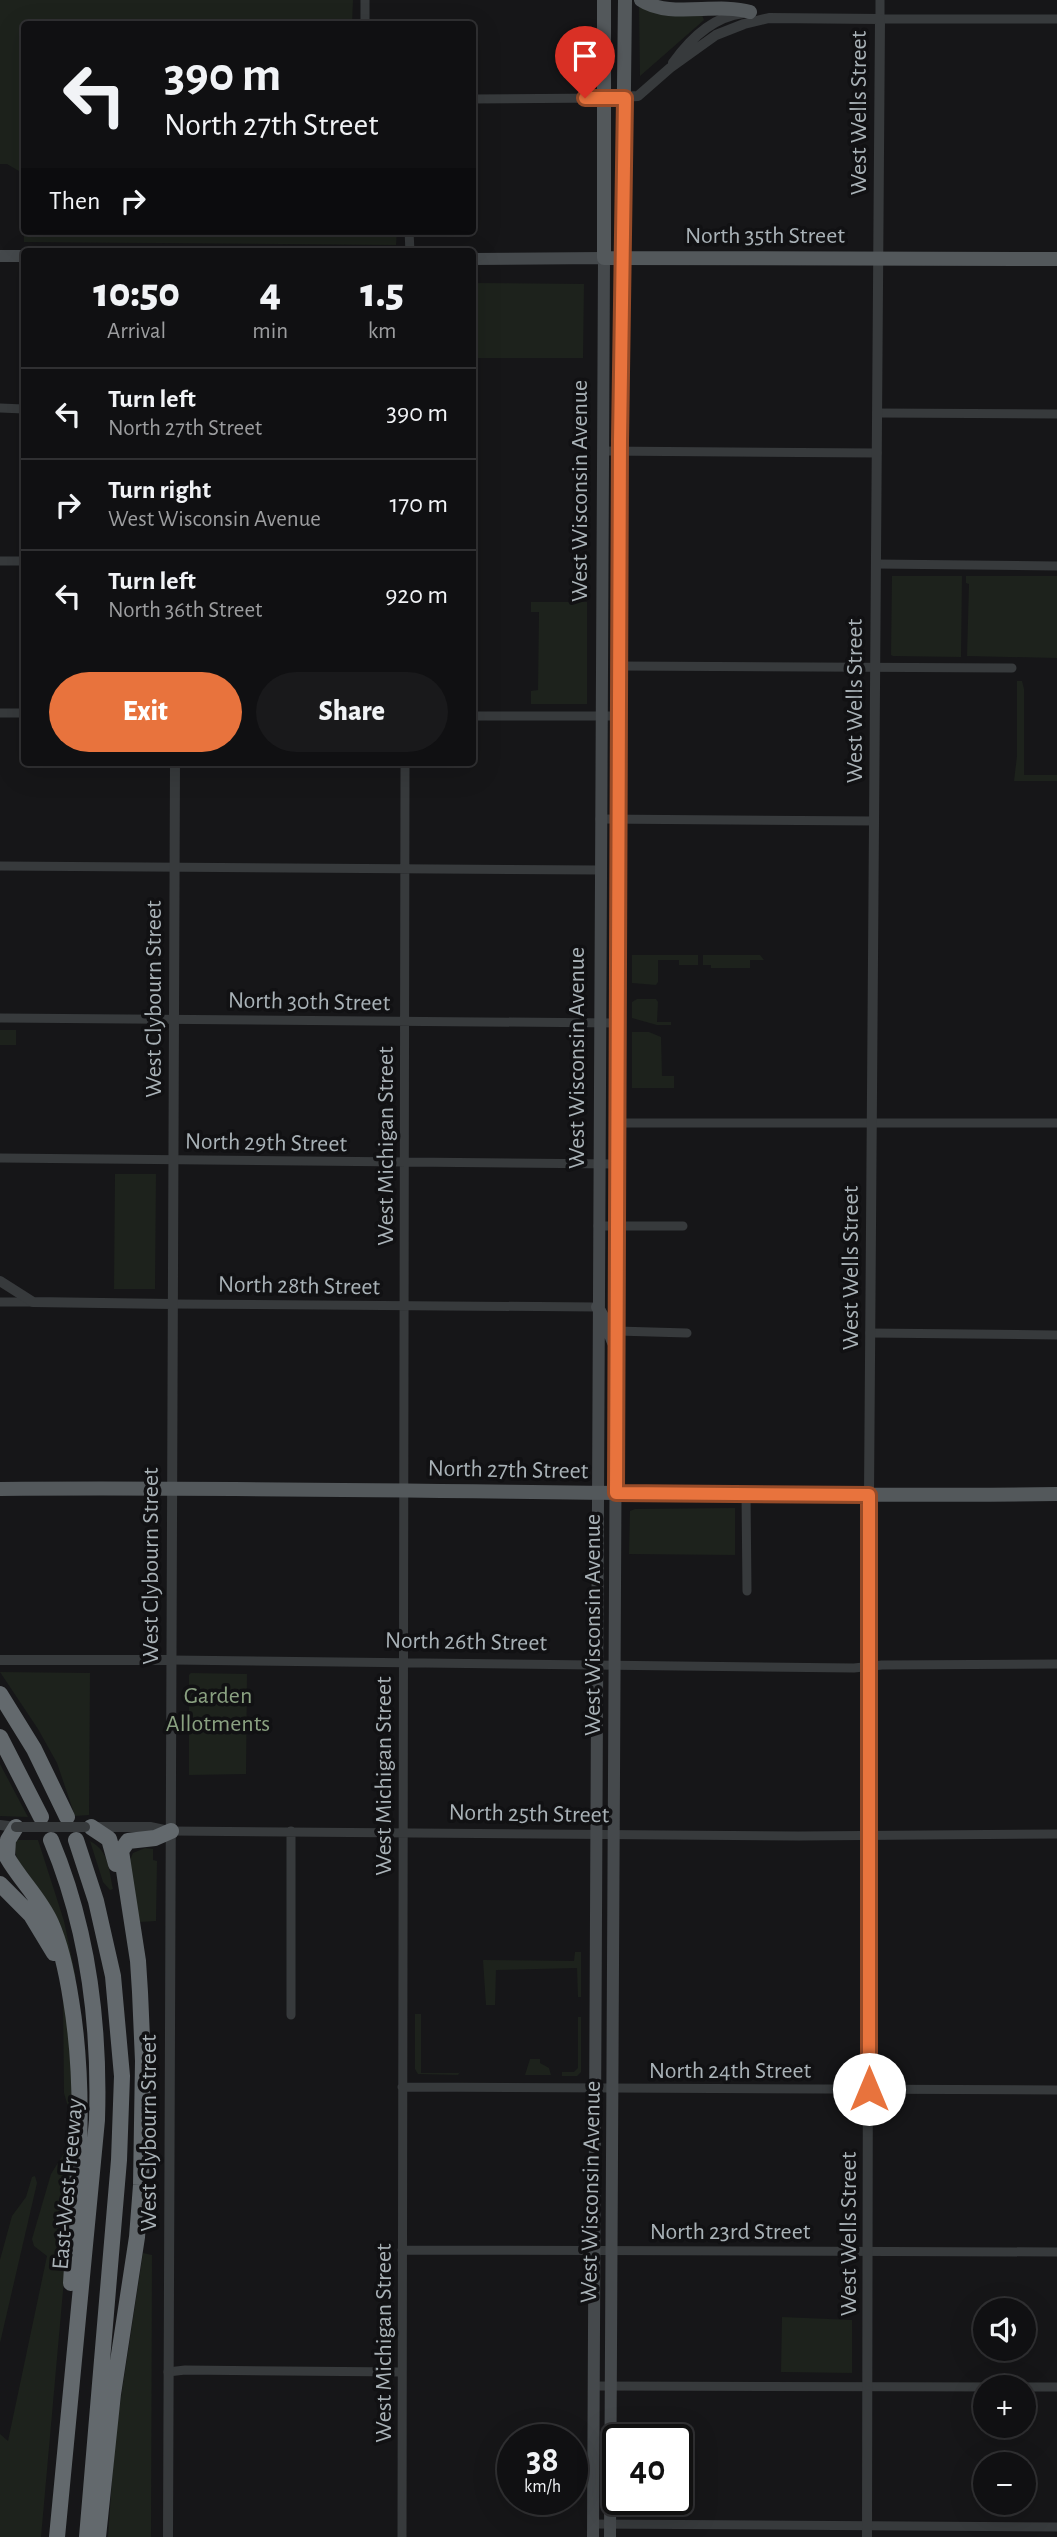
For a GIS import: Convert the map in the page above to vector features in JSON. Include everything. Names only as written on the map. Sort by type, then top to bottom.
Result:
[{"type":"highway","points":[[0,1694],[34,1749],[67,1817]]},
{"type":"highway","points":[[0,1737],[41,1817]]},
{"type":"highway","points":[[5,1827],[7,1857],[37,1897],[50,1920],[62,1954],[78,2038],[81,2092],[69,2313],[66,2436]]},
{"type":"highway","points":[[84,1831],[109,1839],[127,1896]]},
{"type":"highway","name":"East-West Freeway","points":[[84,1831],[113,1976],[121,2049],[122,2096],[87,2537]]},
{"type":"highway","points":[[98,2537],[113,2394],[137,2237],[141,2185],[143,2061],[140,1992],[121,1858],[124,1844],[128,1841],[155,1838],[171,1831]]},
{"type":"highway","name":"East-West Freeway","points":[[51,1840],[81,1935],[93,1999],[97,2055],[97,2120],[57,2537]]},
{"type":"highway","points":[[0,1884],[17,1899],[45,1936],[60,1965],[72,2003]]},
{"type":"main road","name":"West Wisconsin Avenue","points":[[593,2531],[604,0]]},
{"type":"main road","name":"West Wisconsin Avenue","points":[[610,2531],[620,400],[625,0]]},
{"type":"main road","points":[[641,0],[654,7],[736,8],[750,12]]},
{"type":"main road","points":[[0,256],[21,256]]},
{"type":"main road","name":"North 35th Street","points":[[476,258],[1057,259]]},
{"type":"main road","points":[[602,400],[620,400]]},
{"type":"main road","points":[[597,1307],[606,1318],[608,1338],[617,1350]]},
{"type":"main road","name":"North 27th Street","points":[[0,1489],[1057,1494]]},
{"type":"street","points":[[365,0],[365,21]]},
{"type":"street","name":"West Wells Street","points":[[867,2531],[868,1666],[880,0]]},
{"type":"street","points":[[670,68],[683,50],[710,25],[735,14],[750,12],[769,18]]},
{"type":"street","points":[[476,99],[638,96],[670,68],[724,31],[769,18],[1057,19]]},
{"type":"street","points":[[0,408],[21,409]]},
{"type":"street","points":[[877,413],[1057,414]]},
{"type":"street","points":[[601,451],[877,453]]},
{"type":"street","points":[[0,561],[21,561]]},
{"type":"street","points":[[876,564],[1057,566]]},
{"type":"street","points":[[619,666],[1012,668]]},
{"type":"street","points":[[0,713],[21,713]]},
{"type":"street","points":[[476,716],[619,716]]},
{"type":"street","name":"West Clybourn Street","points":[[168,2537],[175,766]]},
{"type":"street","name":"West Michigan Street","points":[[402,2537],[401,1832],[405,766]]},
{"type":"street","points":[[600,819],[874,821]]},
{"type":"street","points":[[0,866],[600,870]]},
{"type":"street","name":"North 30th Street","points":[[0,1017],[617,1023]]},
{"type":"street","points":[[617,1123],[1057,1123]]},
{"type":"street","name":"North 29th Street","points":[[0,1158],[616,1164]]},
{"type":"street","points":[[598,1226],[683,1226]]},
{"type":"street","points":[[0,1281],[33,1302]]},
{"type":"street","name":"North 28th Street","points":[[0,1303],[597,1307]]},
{"type":"street","points":[[617,1331],[687,1333]]},
{"type":"street","points":[[870,1333],[1057,1335]]},
{"type":"street","points":[[746,1493],[747,1591]]},
{"type":"street","name":"North 26th Street","points":[[0,1660],[868,1666],[1057,1664]]},
{"type":"street","name":"North 25th Street","points":[[5,1827],[84,1831],[150,1827],[171,1831],[615,1835],[1057,1834]]},
{"type":"street","points":[[291,1831],[291,2015]]},
{"type":"street","name":"North 24th Street","points":[[402,2087],[1057,2090]]},
{"type":"street","name":"North 23rd Street","points":[[402,2250],[1057,2252]]},
{"type":"street","points":[[168,2372],[402,2372]]},
{"type":"street","points":[[594,2386],[973,2387]]},
{"type":"street","points":[[1036,2387],[1057,2387]]},
{"type":"street","points":[[593,2531],[1057,2528]]},
{"type":"green space","points":[[0,0],[353,0],[352,21],[21,21],[21,172],[7,164],[0,164]]},
{"type":"green space","points":[[639,7],[701,13],[704,20],[640,76]]},
{"type":"green space","points":[[24,235],[397,235],[396,245],[24,242]]},
{"type":"green space","points":[[476,283],[584,284],[583,358],[476,358]]},
{"type":"green space","points":[[892,576],[962,576],[961,657],[891,655]]},
{"type":"green space","points":[[966,576],[1057,576],[1057,658],[967,656],[969,584],[966,583]]},
{"type":"green space","points":[[531,602],[587,602],[587,704],[531,704],[531,691],[538,690],[539,612],[531,612]]},
{"type":"green space","points":[[1017,681],[1022,681],[1024,689],[1024,775],[1057,775],[1057,781],[1014,781],[1017,756]]},
{"type":"green space","points":[[632,955],[698,955],[698,965],[679,965],[679,960],[658,960],[656,985],[632,983]]},
{"type":"green space","points":[[703,955],[760,955],[764,960],[750,960],[750,968],[711,968],[711,965],[703,965]]},
{"type":"green space","points":[[637,999],[656,999],[657,1022],[671,1022],[671,1025],[657,1025],[632,1018],[632,1002]]},
{"type":"green space","points":[[0,1030],[16,1030],[16,1045],[0,1045]]},
{"type":"green space","points":[[632,1032],[649,1032],[661,1037],[662,1076],[674,1076],[674,1088],[632,1088]]},
{"type":"green space","points":[[115,1174],[156,1174],[155,1289],[114,1289]]},
{"type":"green space","points":[[735,1508],[735,1555],[629,1554],[630,1511]]},
{"type":"green space","points":[[0,1672],[90,1673],[89,1815],[75,1816],[57,1763]]},
{"type":"green space","name":"Garden Allotments","points":[[191,1673],[247,1674],[246,1774],[189,1775]]},
{"type":"green space","points":[[0,1764],[28,1817],[0,1816]]},
{"type":"green space","points":[[15,1840],[38,1840],[64,1921],[76,1978],[73,1979],[34,1883],[18,1860]]},
{"type":"green space","points":[[90,1841],[105,1856],[113,1889],[110,1890],[103,1882]]},
{"type":"green space","points":[[145,1848],[153,1849],[153,1860],[157,1861],[156,1921],[140,1922],[128,1865],[133,1853]]},
{"type":"green space","points":[[575,1952],[581,1952],[581,1997],[578,1997],[577,1968],[496,1970],[495,2005],[486,2005],[483,1960],[574,1961]]},
{"type":"green space","points":[[63,1996],[71,2025],[73,2179],[41,2537],[0,2537],[0,2434],[8,2441],[47,2256],[34,2246],[32,2239],[51,2174],[69,2145],[71,2117],[64,2093]]},
{"type":"green space","points":[[415,2014],[421,2014],[421,2073],[461,2071],[458,2075],[418,2074],[415,2069]]},
{"type":"green space","points":[[578,2017],[581,2017],[581,2072],[577,2076],[562,2076],[562,2072],[574,2072],[578,2068]]},
{"type":"green space","points":[[530,2059],[540,2059],[540,2063],[549,2068],[551,2075],[525,2075]]},
{"type":"green space","points":[[35,2176],[37,2183],[0,2343],[0,2260],[12,2216],[26,2197],[32,2177]]},
{"type":"green space","points":[[143,2253],[152,2255],[151,2537],[108,2537],[115,2437]]},
{"type":"green space","points":[[782,2317],[852,2320],[852,2373],[781,2372]]},
{"type":"route","points":[[585,98],[625,98],[620,441],[616,1493],[869,1495],[869,2089]]}]
